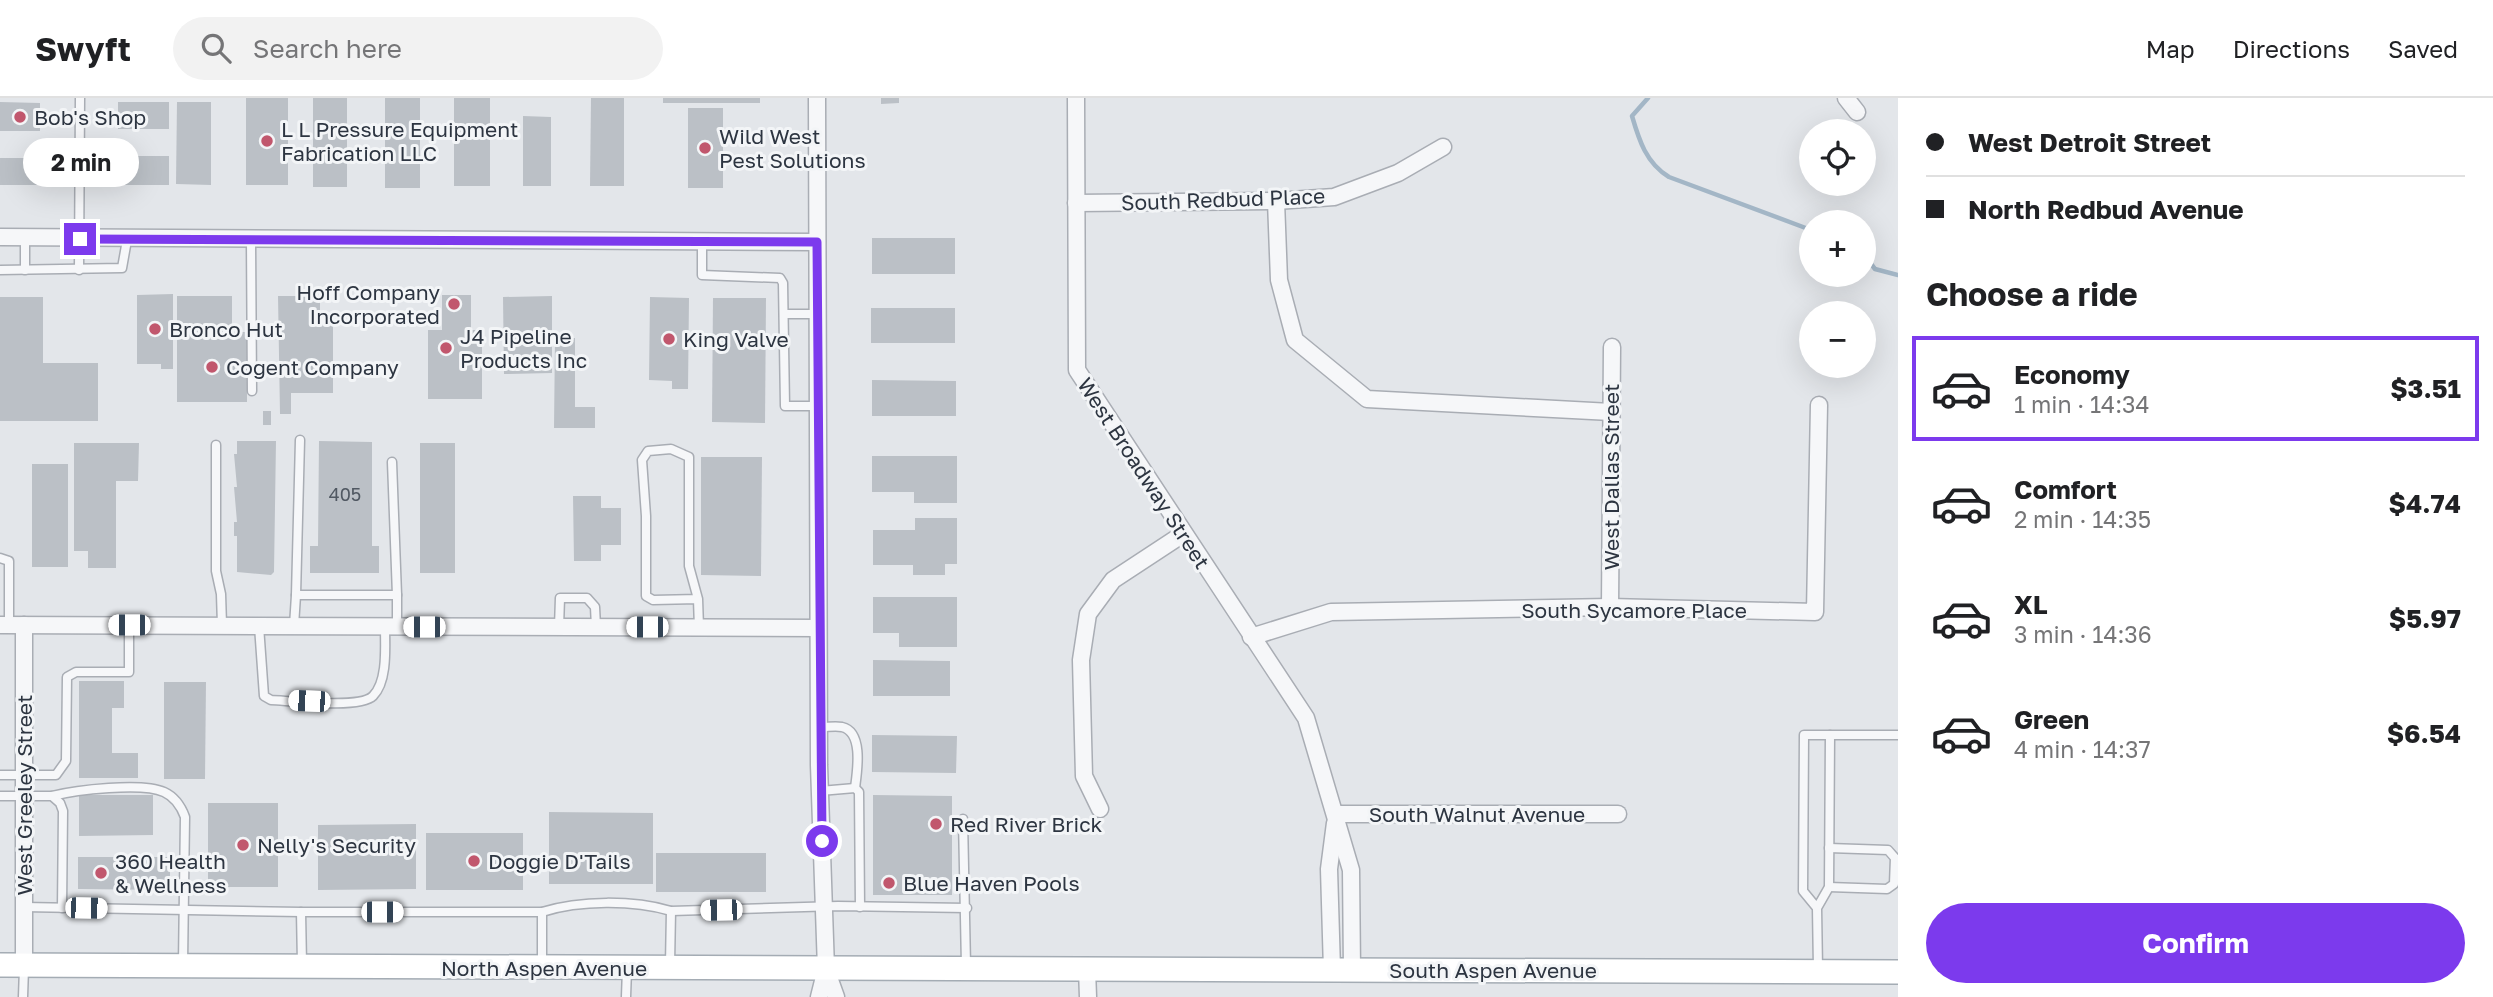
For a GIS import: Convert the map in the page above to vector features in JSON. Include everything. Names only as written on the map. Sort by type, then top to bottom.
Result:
[{"type":"main road","name":"North Aspen Avenue","points":[[0,965],[1087,969]]},
{"type":"main road","name":"South Aspen Avenue","points":[[1087,969],[1898,972]]},
{"type":"street","points":[[817,98],[819,727],[826,969],[820,997]]},
{"type":"street","name":"West Broadway Street","points":[[1076,98],[1077,370],[1306,718],[1351,870],[1342,970]]},
{"type":"street","points":[[1846,98],[1857,112]]},
{"type":"street","name":"South Redbud Place","points":[[1076,203],[1276,201],[1334,197],[1398,173],[1443,147]]},
{"type":"street","points":[[1276,201],[1279,281],[1296,340],[1367,399],[1611,412]]},
{"type":"street","points":[[0,237],[251,241],[817,242]]},
{"type":"street","name":"West Dallas Street","points":[[1610,607],[1612,347]]},
{"type":"street","name":"South Sycamore Place","points":[[1251,637],[1331,612],[1610,607],[1815,612],[1819,405]]},
{"type":"street","points":[[1100,809],[1084,776],[1081,660],[1088,614],[1113,580],[1183,534]]},
{"type":"street","points":[[11,625],[818,628]]},
{"type":"street","name":"West Greeley Street","points":[[11,625],[24,775],[24,965]]},
{"type":"street","name":"South Walnut Avenue","points":[[1336,814],[1618,814]]},
{"type":"street","points":[[826,969],[836,997]]},
{"type":"street","points":[[1087,969],[1088,997]]},
{"type":"lane","points":[[79,270],[80,98]]},
{"type":"lane","points":[[25,238],[25,270]]},
{"type":"lane","points":[[0,270],[122,268],[126,261],[127,240]]},
{"type":"lane","points":[[251,241],[252,391]]},
{"type":"lane","points":[[702,242],[702,275],[780,278],[784,314],[785,406],[818,406]]},
{"type":"lane","points":[[784,314],[817,314]]},
{"type":"lane","points":[[294,626],[300,440]]},
{"type":"lane","points":[[216,445],[216,571],[221,594],[222,625]]},
{"type":"lane","points":[[698,599],[653,600],[646,596],[646,516],[642,460],[648,452],[671,449],[689,457],[689,566],[698,599],[699,628]]},
{"type":"lane","points":[[259,626],[264,696],[271,700],[328,702],[365,701],[373,696],[381,682],[397,595],[392,462]]},
{"type":"lane","points":[[0,558],[9,561],[11,625]]},
{"type":"lane","points":[[296,595],[397,595]]},
{"type":"lane","points":[[559,627],[560,598],[587,598],[595,607],[596,627]]},
{"type":"lane","points":[[0,775],[56,775],[61,772],[66,761],[67,677],[76,672],[129,671],[129,625]]},
{"type":"lane","points":[[819,727],[844,727],[853,735],[858,755],[855,788],[859,793],[860,907]]},
{"type":"lane","points":[[1817,908],[1803,891],[1804,735],[1898,735]]},
{"type":"lane","points":[[1818,972],[1817,908],[1829,887],[1830,735]]},
{"type":"lane","points":[[820,791],[855,788]]},
{"type":"lane","points":[[0,796],[52,796],[69,792],[145,789],[164,792],[181,805],[185,817],[183,966]]},
{"type":"lane","points":[[52,796],[63,811],[62,908]]},
{"type":"lane","points":[[963,819],[967,908],[966,969]]},
{"type":"lane","points":[[1829,848],[1888,850],[1895,858],[1896,874],[1894,884],[1887,889],[1829,887]]},
{"type":"lane","points":[[24,907],[301,912],[542,912],[562,906],[637,905],[671,911],[967,908]]},
{"type":"lane","points":[[670,968],[671,911]]},
{"type":"lane","points":[[301,912],[302,967]]},
{"type":"lane","points":[[542,912],[542,968]]},
{"type":"lane","points":[[23,997],[24,965]]},
{"type":"lane","points":[[626,997],[627,968]]},
{"type":"building","name":"L L Pressure Equipment Fabrication LLC","points":[[246,98],[288,98],[288,185],[246,185]]},
{"type":"building","name":"L L Pressure Equipment Fabrication LLC","points":[[313,98],[347,98],[347,187],[313,187]]},
{"type":"building","points":[[385,98],[420,98],[420,188],[385,188]]},
{"type":"building","points":[[454,98],[490,98],[490,186],[454,186]]},
{"type":"building","points":[[591,98],[624,98],[624,186],[590,186]]},
{"type":"building","points":[[663,98],[760,98],[760,103],[663,103]]},
{"type":"building","points":[[881,98],[899,98],[899,103],[881,104]]},
{"type":"building","name":"Bob's Shop","points":[[0,102],[40,103],[40,131],[0,131]]},
{"type":"building","points":[[118,102],[169,102],[169,129],[118,129]]},
{"type":"building","points":[[177,102],[211,102],[211,185],[176,184]]},
{"type":"building","name":"Wild West Pest Solutions","points":[[688,108],[723,108],[723,188],[688,188]]},
{"type":"building","points":[[523,116],[551,117],[551,186],[523,186]]},
{"type":"building","points":[[117,156],[169,156],[169,185],[117,185]]},
{"type":"building","points":[[0,158],[40,158],[40,185],[0,185]]},
{"type":"building","points":[[872,238],[955,238],[955,274],[872,274]]},
{"type":"building","name":"Bronco Hut","points":[[173,294],[173,369],[161,369],[161,364],[137,364],[137,295]]},
{"type":"building","points":[[442,295],[471,295],[471,330],[482,330],[482,399],[428,399],[428,330],[442,330]]},
{"type":"building","name":"Cogent Company","points":[[177,296],[232,296],[232,332],[247,332],[247,402],[177,402]]},
{"type":"building","points":[[278,296],[320,296],[320,323],[333,323],[333,393],[291,393],[291,414],[280,414]]},
{"type":"building","points":[[552,296],[552,373],[504,374],[503,297]]},
{"type":"building","points":[[0,297],[43,297],[43,363],[98,363],[98,421],[0,421]]},
{"type":"building","name":"King Valve","points":[[650,297],[689,298],[688,389],[672,389],[672,381],[649,380]]},
{"type":"building","points":[[713,298],[766,298],[765,423],[712,422]]},
{"type":"building","points":[[871,308],[955,308],[955,343],[871,343]]},
{"type":"building","points":[[555,338],[575,338],[575,407],[595,407],[595,428],[554,428]]},
{"type":"building","points":[[872,380],[956,381],[956,416],[872,416]]},
{"type":"building","points":[[263,411],[271,411],[271,425],[263,425]]},
{"type":"building","points":[[237,441],[276,441],[274,572],[271,575],[237,572],[234,487],[237,487],[234,454],[237,454]]},
{"type":"building","points":[[319,441],[372,442],[372,546],[379,546],[379,573],[310,573],[310,546],[318,546]]},
{"type":"building","points":[[74,443],[139,443],[138,481],[116,481],[116,568],[88,568],[88,551],[74,551]]},
{"type":"building","points":[[420,443],[455,443],[455,573],[420,573]]},
{"type":"building","points":[[872,456],[957,456],[957,503],[914,503],[914,492],[872,492]]},
{"type":"building","points":[[701,457],[762,457],[761,576],[701,575]]},
{"type":"building","points":[[32,464],[68,464],[68,567],[32,567]]},
{"type":"building","points":[[573,496],[601,496],[601,508],[621,508],[621,545],[601,545],[601,561],[574,561]]},
{"type":"building","points":[[915,518],[957,518],[957,564],[945,564],[945,575],[913,575],[913,565],[873,565],[873,530],[915,530]]},
{"type":"building","points":[[873,597],[957,597],[957,647],[899,647],[899,633],[873,633]]},
{"type":"building","points":[[873,660],[950,661],[950,696],[873,696]]},
{"type":"building","points":[[79,681],[124,681],[124,708],[112,708],[112,753],[138,753],[138,778],[79,778]]},
{"type":"building","points":[[164,682],[206,682],[205,779],[164,779]]},
{"type":"building","points":[[872,735],[957,736],[956,773],[872,772]]},
{"type":"building","points":[[79,795],[153,795],[153,835],[79,836]]},
{"type":"building","points":[[873,795],[952,796],[952,895],[873,895]]},
{"type":"building","name":"Nelly's Security","points":[[208,803],[278,803],[278,887],[208,887]]},
{"type":"building","points":[[549,812],[653,813],[653,884],[549,884]]},
{"type":"building","points":[[416,824],[416,889],[318,890],[318,825]]},
{"type":"building","name":"Doggie D'Tails","points":[[426,833],[523,833],[523,890],[426,890]]},
{"type":"building","points":[[656,853],[766,853],[766,892],[656,892]]},
{"type":"building","points":[[78,857],[170,857],[170,890],[78,889]]},
{"type":"waterway","points":[[1648,98],[1632,116],[1644,150],[1661,171],[1669,177],[1799,226]]},
{"type":"waterway","points":[[1876,269],[1898,275]]},
{"type":"place","name":"Bob's Shop","points":[[20,117]]},
{"type":"place","name":"L L Pressure Equipment Fabrication LLC","points":[[267,141]]},
{"type":"place","name":"Wild West Pest Solutions","points":[[705,148]]},
{"type":"place","name":"Hoff Company Incorporated","points":[[454,304]]},
{"type":"place","name":"Bronco Hut","points":[[155,329]]},
{"type":"place","name":"King Valve","points":[[669,339]]},
{"type":"place","name":"J4 Pipeline Products Inc","points":[[446,348]]},
{"type":"place","name":"Cogent Company","points":[[212,367]]},
{"type":"place","name":"Red River Brick","points":[[936,824]]},
{"type":"place","name":"Nelly's Security","points":[[243,845]]},
{"type":"place","name":"Doggie D'Tails","points":[[474,861]]},
{"type":"place","name":"360 Health & Wellness","points":[[101,873]]},
{"type":"place","name":"Blue Haven Pools","points":[[889,883]]},
{"type":"route","points":[[80,239],[817,242],[822,841]]}]
